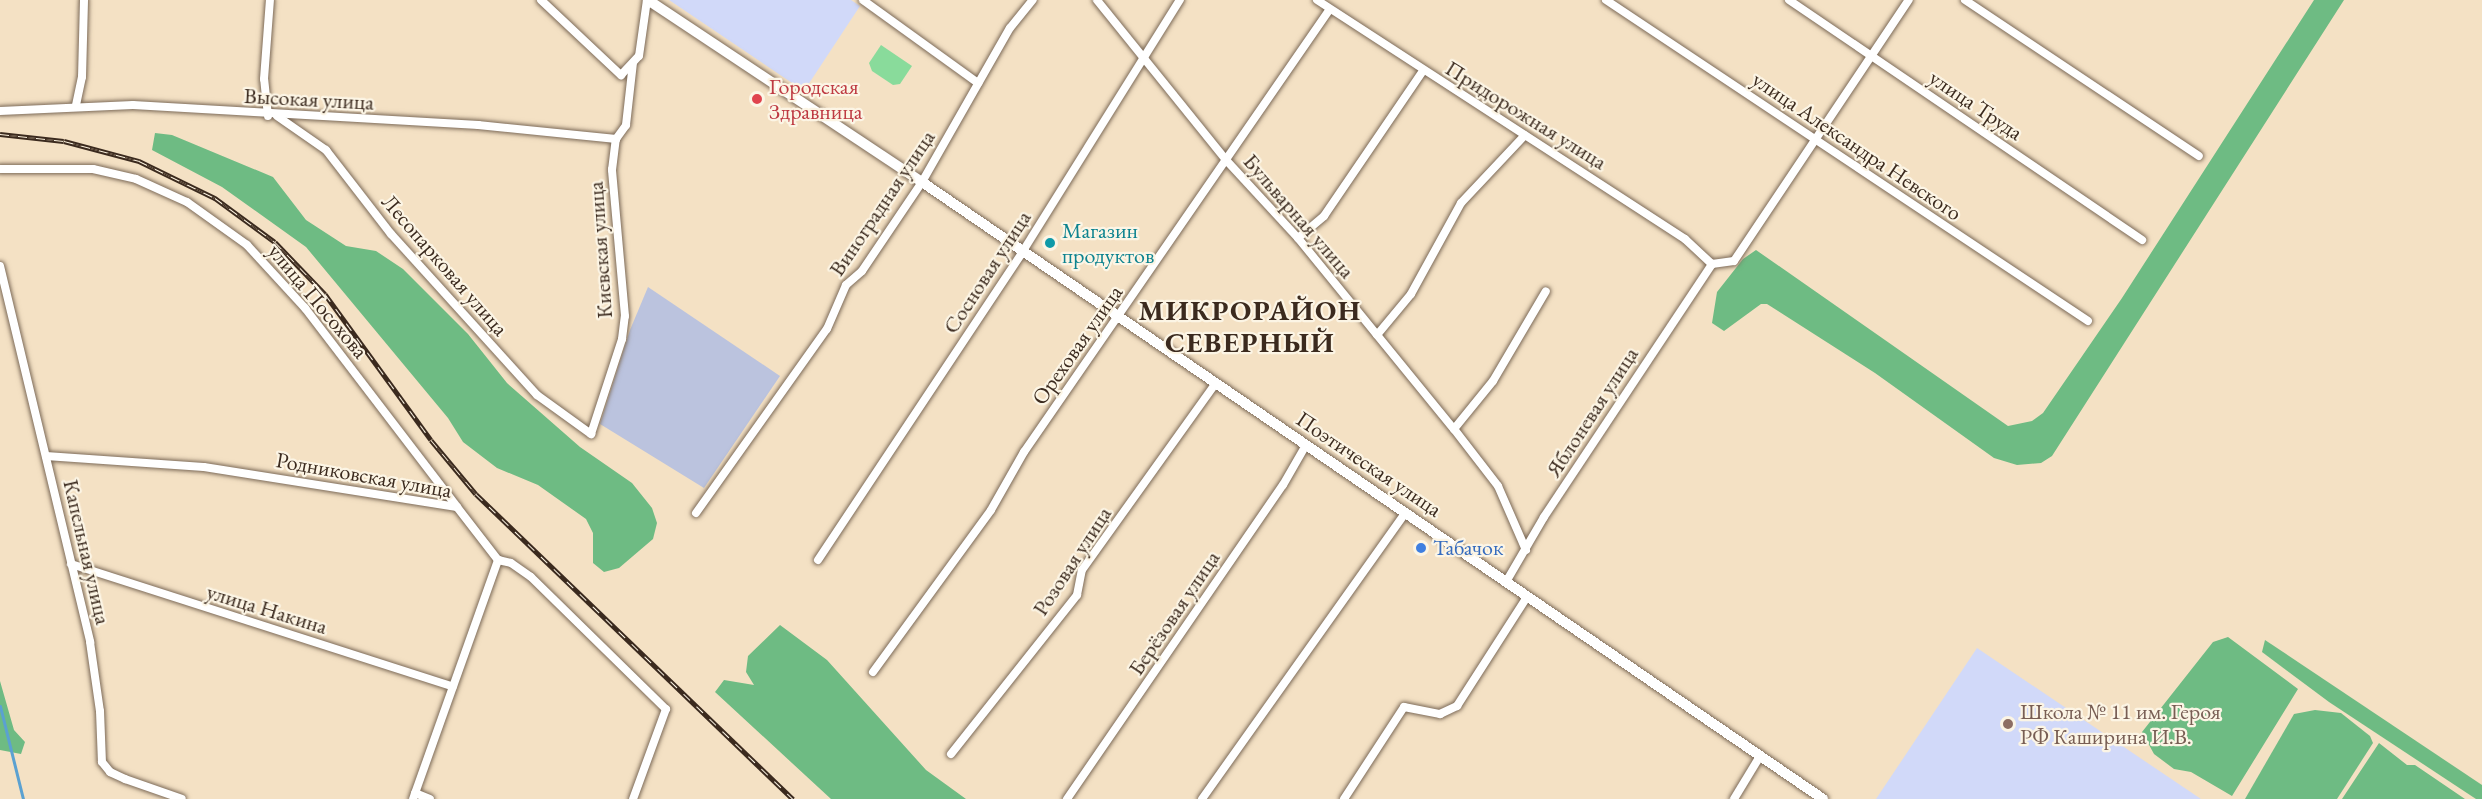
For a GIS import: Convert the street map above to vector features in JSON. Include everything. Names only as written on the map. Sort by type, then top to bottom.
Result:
[{"type":"street","points":[[76,105],[82,77],[84,0]]},
{"type":"street","points":[[270,0],[264,79],[272,116]]},
{"type":"street","points":[[541,0],[621,75],[633,63]]},
{"type":"street","name":"Киевская улица","points":[[591,434],[622,339],[625,316],[612,170],[616,139],[626,124],[633,63],[639,56],[647,0]]},
{"type":"street","name":"Поэтическая улица","points":[[647,0],[922,182],[1823,799]]},
{"type":"street","points":[[863,0],[978,83]]},
{"type":"street","name":"Виноградная улица","points":[[696,513],[827,329],[841,304],[846,285],[862,272],[922,182],[1010,28],[1033,0]]},
{"type":"street","name":"Бульварная улица","points":[[1097,0],[1226,160],[1298,238],[1454,429],[1498,486],[1526,550]]},
{"type":"street","name":"Сосновая улица","points":[[818,560],[1023,251],[1180,0]]},
{"type":"street","name":"Придорожная улица","points":[[1317,0],[1379,37],[1422,71],[1685,239],[1712,264]]},
{"type":"street","name":"улица Александра Невского","points":[[1606,0],[2088,321]]},
{"type":"street","name":"улица Труда","points":[[1788,0],[2142,240]]},
{"type":"street","points":[[1712,264],[1734,261],[1909,0]]},
{"type":"street","points":[[1965,0],[2199,156]]},
{"type":"street","name":"Ореховая улица","points":[[873,672],[992,510],[1024,452],[1330,9]]},
{"type":"street","points":[[1298,238],[1323,216],[1422,71]]},
{"type":"street","name":"Высокая улица","points":[[0,111],[76,105],[133,105],[272,116],[478,125],[616,139]]},
{"type":"street","name":"Лесопарковая улица","points":[[272,116],[326,150],[391,234],[537,395],[591,434]]},
{"type":"street","points":[[1377,335],[1411,294],[1461,204],[1525,135]]},
{"type":"street","name":"улица Посохова","points":[[0,169],[93,169],[136,180],[187,202],[247,245],[305,308],[458,507]]},
{"type":"street","name":"Яблоневая улица","points":[[1506,582],[1712,264]]},
{"type":"street","name":"Капельная улица","points":[[0,266],[90,642],[100,711],[102,762],[117,776],[178,798]]},
{"type":"street","points":[[1454,429],[1493,381],[1546,291]]},
{"type":"street","name":"Розовая улица","points":[[951,754],[1077,595],[1082,570],[1216,383]]},
{"type":"street","name":"Берёзовая улица","points":[[1067,799],[1283,485],[1306,445]]},
{"type":"street","name":"Родниковская улица","points":[[46,456],[204,467],[458,507],[498,560],[511,563],[531,577],[666,709],[633,799]]},
{"type":"street","points":[[1202,799],[1405,513]]},
{"type":"street","points":[[430,799],[414,796],[498,560]]},
{"type":"street","name":"улица Накина","points":[[72,564],[453,687]]},
{"type":"street","points":[[1344,799],[1404,707],[1440,714],[1457,706],[1527,597]]},
{"type":"street","points":[[1734,799],[1760,756]]},
{"type":"shaded area","points":[[669,0],[851,0],[860,6],[804,91]]},
{"type":"shaded area","points":[[648,287],[780,376],[704,488],[600,424],[630,330]]},
{"type":"shaded area","name":"Школа № 11 им. Героя РФ Каширина И.В.","points":[[1977,648],[2201,799],[1876,799]]},
{"type":"green space","points":[[2314,0],[2344,0],[2052,456],[2041,463],[2017,465],[1994,458],[1875,373],[1767,304],[1761,304],[1724,331],[1712,323],[1717,292],[1743,259],[1756,250],[2008,426],[2032,421],[2043,413],[2122,298]]},
{"type":"green space","points":[[881,45],[912,66],[900,84],[893,85],[872,71],[869,63]]},
{"type":"green space","points":[[155,133],[172,135],[273,177],[306,220],[346,246],[376,251],[403,269],[468,334],[507,383],[580,447],[632,483],[652,508],[657,523],[653,539],[619,568],[604,572],[593,563],[593,533],[586,519],[538,485],[497,468],[463,442],[448,418],[306,247],[222,187],[152,150]]},
{"type":"green space","points":[[780,625],[827,660],[926,770],[966,799],[831,799],[715,692],[724,680],[754,685],[746,672],[748,656]]},
{"type":"green space","points":[[2228,637],[2298,689],[2232,796],[2191,772],[2174,769],[2154,754],[2142,732],[2213,642]]},
{"type":"green space","points":[[2265,640],[2482,785],[2482,799],[2476,799],[2329,702],[2262,652]]},
{"type":"green space","points":[[0,681],[14,730],[25,742],[21,754],[0,750]]},
{"type":"green space","points":[[2315,710],[2341,713],[2370,736],[2373,743],[2337,799],[2245,799],[2294,714]]},
{"type":"green space","points":[[2379,743],[2407,765],[2415,765],[2465,799],[2342,799]]},
{"type":"waterway","points":[[0,706],[23,799]]},
{"type":"railway","points":[[0,134],[64,141],[139,161],[215,198],[275,242],[325,294],[431,440],[476,494],[793,799]]},
{"type":"place","name":"Городская Здравница","points":[[757,99]]},
{"type":"place","name":"Магазин продуктов","points":[[1050,243]]},
{"type":"place","name":"Табачок","points":[[1421,548]]},
{"type":"place","name":"Школа № 11 им. Героя РФ Каширина И.В.","points":[[2008,724]]},
{"type":"district","name":"МИКРОРАЙОН СЕВЕРНЫЙ","points":[[1250,326]]}]
